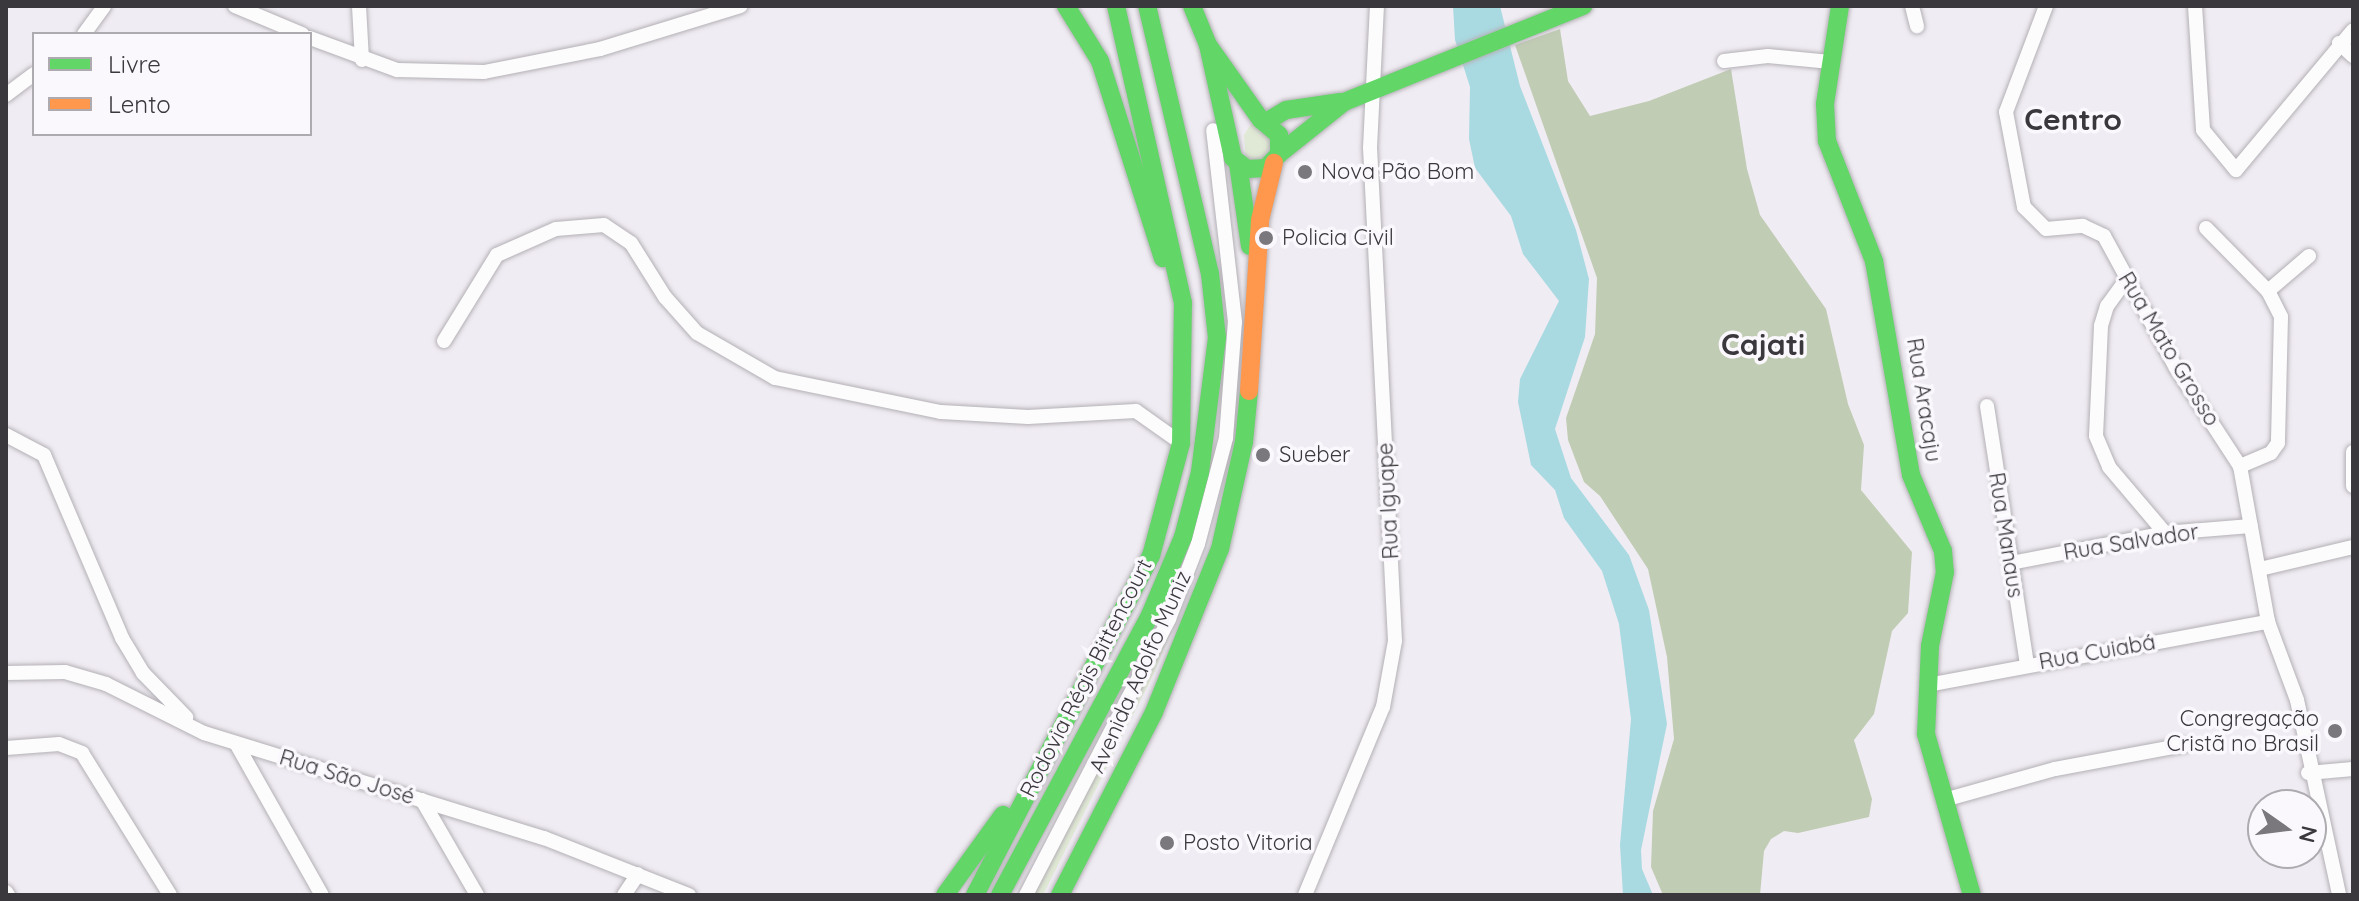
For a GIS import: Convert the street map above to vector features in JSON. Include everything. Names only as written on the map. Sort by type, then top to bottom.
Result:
[{"type":"main road","points":[[1066,6],[1104,73],[1160,252],[1183,303]]},
{"type":"main road","name":"Rodovia Régis Bittencourt","points":[[975,895],[1151,556],[1181,443],[1186,404],[1183,303],[1116,6]]},
{"type":"main road","name":"Rodovia Régis Bittencourt","points":[[1000,895],[1150,615],[1183,537],[1200,472],[1217,338],[1210,274],[1147,6]]},
{"type":"main road","points":[[1192,6],[1208,45],[1238,164],[1255,269]]},
{"type":"main road","points":[[1230,141],[1241,124],[1264,121],[1286,110],[1344,102],[1583,6]]},
{"type":"main road","name":"Rua Aracaju","points":[[1840,6],[1831,62],[1827,141],[1874,261],[1887,315],[1911,475],[1944,561],[1927,685],[1929,750],[1972,895]]},
{"type":"main road","points":[[1208,45],[1264,121],[1279,135],[1255,269]]},
{"type":"main road","points":[[1238,164],[1256,170],[1276,158],[1344,102]]},
{"type":"main road","name":"Avenida Adolfo Muniz","points":[[1060,895],[1154,712],[1220,549],[1252,384],[1255,269]]},
{"type":"main road","points":[[945,895],[1051,751]]},
{"type":"street","points":[[85,32],[104,6]]},
{"type":"street","points":[[235,6],[297,32]]},
{"type":"street","points":[[359,6],[362,60]]},
{"type":"street","points":[[312,39],[362,60],[439,74],[484,72],[600,49],[741,6]]},
{"type":"street","name":"Rua Iguape","points":[[1305,895],[1383,707],[1395,641],[1370,91],[1377,6]]},
{"type":"street","points":[[1912,6],[1917,26]]},
{"type":"street","name":"Rua Mato Grosso","points":[[2046,6],[2006,112],[2024,207],[2046,229],[2083,226],[2104,236],[2126,280],[2240,466],[2268,622],[2297,700],[2308,773],[2339,895]]},
{"type":"street","points":[[2195,6],[2203,130],[2236,170],[2339,43],[2353,30]]},
{"type":"street","points":[[2339,43],[2353,56]]},
{"type":"street","points":[[1724,61],[1768,56],[1831,62]]},
{"type":"street","points":[[6,95],[32,76]]},
{"type":"street","points":[[1026,895],[1169,619],[1198,544],[1226,438],[1235,322],[1213,130]]},
{"type":"street","points":[[444,341],[497,255],[556,229],[604,225],[631,243],[665,297],[697,333],[775,378],[941,412],[1028,417],[1136,411],[1181,443]]},
{"type":"street","points":[[2206,228],[2268,291],[2281,317],[2281,428],[2271,453],[2240,466]]},
{"type":"street","points":[[2268,291],[2309,256]]},
{"type":"street","points":[[2126,280],[2107,306],[2101,326],[2096,436],[2109,467],[2165,533]]},
{"type":"street","name":"Rua Manaus","points":[[1987,406],[2027,664]]},
{"type":"street","points":[[6,435],[44,455],[122,638],[143,673],[204,733]]},
{"type":"street","points":[[2353,452],[2353,486]]},
{"type":"street","name":"Rua Salvador","points":[[2011,563],[2165,533],[2251,526]]},
{"type":"street","points":[[2260,569],[2353,547]]},
{"type":"street","name":"Rua Cuiabá","points":[[1927,685],[2027,664],[2268,622]]},
{"type":"street","name":"Rua São José","points":[[6,673],[47,671],[85,677],[204,733],[237,745],[422,800],[638,874],[689,895]]},
{"type":"street","points":[[6,748],[59,744],[82,753],[170,895]]},
{"type":"street","points":[[237,745],[322,895]]},
{"type":"street","points":[[1944,800],[2055,769],[2185,745]]},
{"type":"street","points":[[2308,773],[2353,769]]},
{"type":"street","points":[[422,800],[477,895]]},
{"type":"street","points":[[624,895],[638,874]]},
{"type":"green space","points":[[1560,29],[1568,81],[1590,116],[1649,101],[1731,69],[1747,169],[1760,215],[1826,309],[1848,404],[1864,445],[1861,490],[1912,552],[1908,613],[1892,631],[1874,714],[1854,740],[1872,799],[1869,817],[1798,833],[1784,831],[1771,839],[1764,851],[1760,895],[1663,895],[1651,867],[1653,811],[1674,739],[1667,657],[1648,569],[1600,496],[1584,482],[1568,440],[1566,418],[1595,334],[1597,278],[1515,45]]},
{"type":"green space","points":[[1260,123],[1272,143],[1261,163],[1246,161],[1244,135],[1251,124]]},
{"type":"green space","points":[[1190,583],[1155,671],[1043,895],[1032,895]]},
{"type":"water","points":[[1453,6],[1500,6],[1520,86],[1576,230],[1589,279],[1585,337],[1555,429],[1571,478],[1629,555],[1649,610],[1667,724],[1641,850],[1642,869],[1653,895],[1623,895],[1620,845],[1631,719],[1619,624],[1602,571],[1564,518],[1555,490],[1531,465],[1518,402],[1520,379],[1559,301],[1523,254],[1511,216],[1475,168],[1469,139],[1470,87],[1455,40]]},
{"type":"traffic: fast","points":[[1066,6],[1100,61],[1163,258]]},
{"type":"traffic: fast","points":[[975,895],[1151,556],[1181,443],[1183,303],[1116,6]]},
{"type":"traffic: fast","points":[[1000,895],[1150,615],[1183,537],[1200,472],[1217,338],[1210,274],[1147,6]]},
{"type":"traffic: fast","points":[[1192,6],[1208,45],[1233,158],[1247,169],[1266,168],[1279,154],[1279,135],[1261,120],[1208,45]]},
{"type":"traffic: fast","points":[[1279,154],[1344,102],[1583,6]]},
{"type":"traffic: fast","points":[[1840,6],[1825,104],[1827,141],[1874,261],[1911,475],[1943,551],[1945,572],[1930,646],[1926,734],[1972,895]]},
{"type":"traffic: fast","points":[[1266,122],[1286,110],[1340,102]]},
{"type":"traffic: fast","points":[[1238,164],[1250,246]]},
{"type":"traffic: fast","points":[[1060,895],[1154,712],[1220,549],[1244,442],[1249,391]]},
{"type":"traffic: fast","points":[[945,895],[1003,815]]},
{"type":"traffic: slow","points":[[1249,391],[1260,220],[1274,163]]},
{"type":"place","name":"Nova Pão Bom","points":[[1305,172]]},
{"type":"place","name":"Policia Civil","points":[[1266,238]]},
{"type":"place","name":"Sueber","points":[[1263,455]]},
{"type":"place","name":"Congregação Cristã no Brasil","points":[[2335,731]]},
{"type":"place","name":"Posto Vitoria","points":[[1167,843]]},
{"type":"district","name":"Centro","points":[[2073,119]]},
{"type":"district","name":"Cajati","points":[[1763,344]]}]
